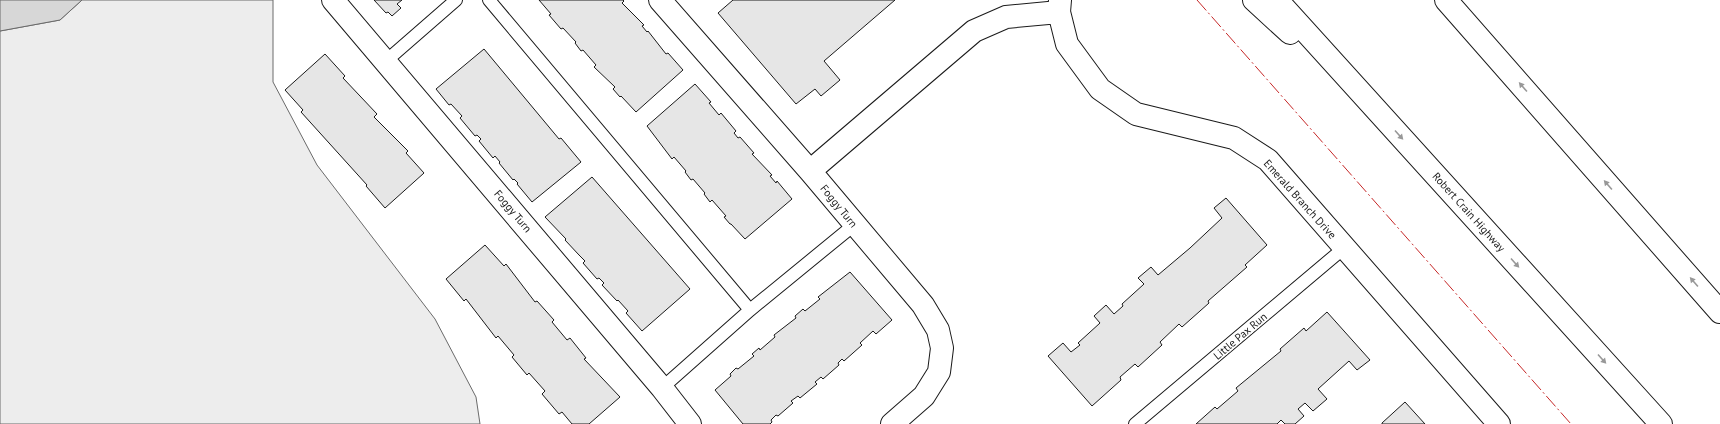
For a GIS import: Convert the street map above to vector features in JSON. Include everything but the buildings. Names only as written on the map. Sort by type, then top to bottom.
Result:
[{"type":"main road","name":"Foggy Turn","points":[[334,0],[662,388],[690,424]]},
{"type":"main road","name":"Foggy Turn","points":[[660,0],[810,171],[854,225],[924,305],[938,330],[942,348],[939,372],[924,396],[892,424]]},
{"type":"main road","points":[[1254,0],[1373,106]]},
{"type":"main road","name":"Robert Crain Highway","points":[[1277,0],[1661,424]]},
{"type":"main road","points":[[1446,0],[1720,312]]},
{"type":"main road","points":[[810,171],[974,30],[1006,17],[1059,6]]},
{"type":"main road","name":"Emerald Branch Drive","points":[[1059,6],[1067,44],[1100,88],[1136,114],[1234,138],[1268,160],[1499,424]]},
{"type":"lane","points":[[386,61],[456,0]]},
{"type":"lane","points":[[489,0],[750,310]]},
{"type":"lane","points":[[662,388],[750,310],[854,225]]},
{"type":"lane","name":"Little Pax Run","points":[[1135,424],[1344,248]]},
{"type":"shaded area","points":[[0,0],[82,0],[60,20],[0,31]]},
{"type":"shaded area","points":[[82,0],[273,0],[273,82],[317,165],[435,319],[476,397],[480,424],[0,424],[0,31],[60,20]]},
{"type":"power","points":[[1197,0],[1571,424]]}]
